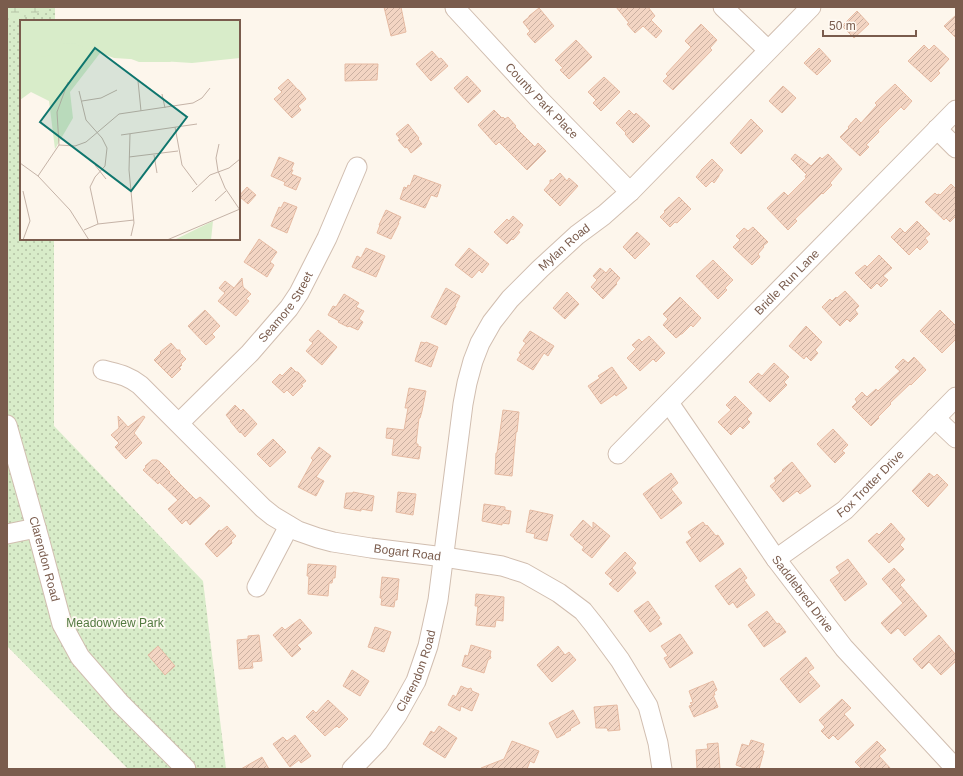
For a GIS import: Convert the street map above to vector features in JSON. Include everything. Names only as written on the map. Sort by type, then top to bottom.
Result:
[{"type":"street","points":[[723,7],[768,50]]},
{"type":"street","name":"Mylan Road","points":[[444,556],[467,383],[480,343],[492,322],[515,294],[540,269],[577,235],[604,215],[630,192],[811,7]]},
{"type":"street","name":"County Park Place","points":[[455,8],[539,99],[630,192]]},
{"type":"street","name":"Bridle Run Lane","points":[[618,454],[956,110]]},
{"type":"street","points":[[937,129],[956,148]]},
{"type":"street","name":"Seamore Street","points":[[179,423],[250,353],[289,308],[299,293],[327,238],[357,167]]},
{"type":"street","name":"Bogart Road","points":[[103,370],[124,375],[140,385],[263,508],[289,526],[318,538],[333,542],[444,556],[502,566],[524,573],[559,592],[582,611],[620,660],[648,706],[658,743],[662,769]]},
{"type":"street","name":"Fox Trotter Drive","points":[[776,559],[845,510],[956,397]]},
{"type":"street","name":"Saddlebred Drive","points":[[669,403],[776,559],[844,648],[956,769]]},
{"type":"street","points":[[936,418],[956,438]]},
{"type":"street","name":"Clarendon Road","points":[[7,425],[62,624],[80,657],[120,703],[186,769]]},
{"type":"street","points":[[257,586],[289,526]]},
{"type":"street","points":[[7,534],[36,528]]},
{"type":"street","name":"Clarendon Road","points":[[352,769],[378,742],[397,715],[416,681],[428,646],[438,600],[444,556]]},
{"type":"green space","name":"Meadowview Park","points":[[7,7],[55,7],[55,20],[20,20],[20,240],[54,240],[54,426],[203,581],[226,769],[128,769],[7,646]]},
{"type":"green space","points":[[7,7],[55,7],[7,23]]},
{"type":"building","points":[[384,7],[401,7],[406,32],[391,36]]},
{"type":"building","points":[[616,7],[648,7],[655,16],[651,20],[662,31],[656,38],[643,26],[635,33]]},
{"type":"building","points":[[539,8],[554,26],[535,43],[527,34],[530,31],[523,22]]},
{"type":"building","points":[[857,11],[869,24],[854,38],[842,26]]},
{"type":"building","points":[[956,15],[956,38],[944,26]]},
{"type":"building","points":[[701,24],[717,40],[710,48],[712,50],[673,90],[663,81],[668,76],[666,74],[691,47],[685,41]]},
{"type":"building","points":[[576,40],[592,57],[569,79],[560,70],[563,68],[555,60]]},
{"type":"building","points":[[924,45],[929,50],[934,45],[949,59],[938,71],[940,73],[931,82],[908,61]]},
{"type":"building","points":[[819,48],[831,61],[817,75],[804,63]]},
{"type":"building","points":[[432,51],[448,66],[431,81],[416,64]]},
{"type":"building","points":[[345,64],[378,64],[377,80],[345,81]]},
{"type":"building","points":[[467,76],[481,91],[468,103],[454,88]]},
{"type":"building","points":[[604,77],[620,92],[601,111],[593,103],[596,100],[588,92]]},
{"type":"building","points":[[288,79],[306,99],[298,106],[301,110],[292,118],[274,99],[282,92],[278,88]]},
{"type":"building","points":[[895,84],[912,101],[904,110],[901,107],[878,130],[879,132],[866,145],[869,147],[860,156],[840,137],[856,118],[861,123],[877,105],[875,103]]},
{"type":"building","points":[[783,86],[796,98],[782,113],[769,101]]},
{"type":"building","points":[[494,110],[502,118],[503,117],[505,119],[508,117],[516,126],[515,127],[535,147],[538,143],[546,151],[527,170],[499,142],[496,145],[478,125]]},
{"type":"building","points":[[629,110],[634,115],[636,113],[650,126],[633,143],[616,123]]},
{"type":"building","points":[[751,119],[763,131],[741,154],[730,143]]},
{"type":"building","points":[[408,124],[422,144],[411,153],[407,147],[405,148],[398,140],[400,139],[396,134]]},
{"type":"building","points":[[795,154],[811,166],[820,157],[822,159],[828,154],[842,169],[830,183],[832,185],[795,219],[797,221],[788,230],[767,208],[784,192],[788,196],[806,178],[805,176],[807,175],[791,159]]},
{"type":"building","points":[[279,157],[294,163],[291,174],[301,178],[296,190],[284,185],[285,182],[271,176]]},
{"type":"building","points":[[712,159],[723,170],[714,183],[712,181],[706,187],[696,177]]},
{"type":"building","points":[[560,173],[567,181],[569,178],[578,186],[560,206],[544,190],[550,183],[550,180],[553,180]]},
{"type":"building","points":[[414,175],[441,185],[437,197],[431,195],[425,208],[400,199],[404,187],[407,188],[408,185],[410,186]]},
{"type":"building","points":[[951,184],[956,189],[956,216],[950,222],[946,218],[944,220],[925,202],[935,193],[940,195]]},
{"type":"building","points":[[247,187],[256,195],[248,204],[240,197]]},
{"type":"building","points":[[679,197],[691,209],[677,223],[675,222],[670,227],[660,217],[665,212],[664,211]]},
{"type":"building","points":[[284,202],[297,207],[287,233],[271,226],[279,207],[281,208]]},
{"type":"building","points":[[386,210],[401,217],[391,239],[377,233]]},
{"type":"building","points":[[513,216],[523,225],[518,231],[520,232],[507,244],[494,232],[507,219],[509,221]]},
{"type":"building","points":[[917,221],[930,234],[925,238],[928,242],[920,250],[917,247],[909,255],[891,237],[900,228],[905,233]]},
{"type":"building","points":[[753,227],[768,242],[763,246],[764,247],[758,254],[760,257],[752,265],[733,247],[740,240],[736,236],[744,228],[748,231]]},
{"type":"building","points":[[637,232],[650,244],[635,259],[623,247]]},
{"type":"building","points":[[259,239],[277,252],[270,262],[274,265],[267,277],[244,262]]},
{"type":"building","points":[[366,248],[385,256],[376,277],[352,267],[357,256],[361,258]]},
{"type":"building","points":[[469,248],[489,264],[482,273],[479,270],[472,278],[455,265]]},
{"type":"building","points":[[879,255],[892,268],[883,276],[888,280],[881,287],[877,283],[871,289],[855,273],[865,265],[867,267]]},
{"type":"building","points":[[713,260],[733,280],[725,288],[727,290],[718,299],[696,276]]},
{"type":"building","points":[[600,268],[606,273],[610,268],[620,278],[616,283],[617,284],[603,299],[591,287],[597,280],[593,276]]},
{"type":"building","points":[[242,278],[243,287],[251,294],[246,299],[249,301],[236,316],[218,301],[225,293],[219,288],[225,281],[234,288]]},
{"type":"building","points":[[446,288],[460,296],[446,325],[431,317]]},
{"type":"building","points":[[845,291],[859,306],[855,310],[858,314],[850,322],[847,319],[840,326],[822,307],[830,299],[832,301]]},
{"type":"building","points":[[567,292],[579,304],[565,319],[553,308]]},
{"type":"building","points":[[344,294],[359,303],[356,307],[364,311],[359,319],[363,322],[358,330],[338,322],[339,321],[328,315],[333,306],[336,307]]},
{"type":"building","points":[[680,297],[701,318],[693,327],[691,325],[676,338],[663,325],[668,319],[663,314]]},
{"type":"building","points":[[205,310],[220,326],[212,334],[215,337],[206,345],[188,326]]},
{"type":"building","points":[[940,310],[956,326],[956,339],[942,353],[920,331]]},
{"type":"building","points":[[806,326],[822,342],[815,350],[818,353],[811,361],[806,356],[804,359],[789,346]]},
{"type":"building","points":[[318,330],[337,347],[322,365],[306,351],[313,343],[309,340]]},
{"type":"building","points":[[530,331],[554,346],[548,356],[544,353],[533,370],[517,360],[521,354],[519,353],[526,343],[523,341]]},
{"type":"building","points":[[649,336],[665,353],[656,362],[653,359],[640,371],[627,358],[636,349],[632,345],[639,339],[642,342]]},
{"type":"building","points":[[421,342],[426,342],[438,347],[431,367],[415,361]]},
{"type":"building","points":[[171,343],[177,350],[180,350],[180,353],[186,359],[179,368],[181,369],[172,378],[154,360],[161,353],[160,352]]},
{"type":"building","points":[[914,357],[926,370],[890,403],[891,404],[871,426],[852,407],[857,402],[855,399],[862,392],[867,397],[876,389],[878,391],[900,371],[895,367],[903,359],[908,363]]},
{"type":"building","points":[[774,363],[789,377],[784,382],[787,385],[770,402],[749,382],[758,373],[762,376]]},
{"type":"building","points":[[291,367],[306,381],[293,396],[287,390],[284,393],[272,382],[280,374],[282,376]]},
{"type":"building","points":[[612,367],[627,388],[601,404],[588,386],[600,378],[598,376]]},
{"type":"building","points":[[409,388],[426,391],[419,418],[416,444],[421,447],[419,459],[392,455],[394,439],[386,438],[387,428],[404,430],[408,408],[405,408]]},
{"type":"building","points":[[735,396],[752,413],[747,419],[750,422],[743,429],[740,426],[731,435],[718,422],[731,410],[726,405]]},
{"type":"building","points":[[235,405],[241,411],[243,409],[257,424],[245,437],[226,415]]},
{"type":"building","points":[[503,410],[519,412],[512,476],[495,474],[496,453]]},
{"type":"building","points":[[118,416],[128,427],[143,416],[145,417],[134,433],[142,443],[126,459],[115,447],[119,443],[111,435],[119,428]]},
{"type":"building","points":[[833,429],[848,445],[842,451],[845,453],[835,463],[817,444]]},
{"type":"building","points":[[273,439],[286,452],[270,467],[257,454]]},
{"type":"building","points":[[319,447],[331,456],[316,477],[324,481],[316,496],[298,487],[313,460],[311,458]]},
{"type":"building","points":[[152,460],[157,460],[160,462],[196,500],[200,497],[210,506],[190,525],[186,520],[182,524],[168,509],[178,500],[159,482],[158,484],[143,470]]},
{"type":"building","points":[[792,462],[811,486],[800,494],[797,491],[783,502],[770,486],[776,481],[774,478]]},
{"type":"building","points":[[671,473],[678,483],[671,489],[682,503],[661,519],[643,494]]},
{"type":"building","points":[[929,473],[934,477],[937,474],[948,485],[928,507],[912,491]]},
{"type":"building","points":[[353,492],[374,496],[372,511],[344,508],[346,493]]},
{"type":"building","points":[[398,492],[416,494],[413,515],[396,512]]},
{"type":"building","points":[[484,504],[505,507],[505,510],[511,511],[509,524],[502,523],[502,525],[482,521]]},
{"type":"building","points":[[530,510],[553,515],[547,541],[534,538],[535,534],[526,532]]},
{"type":"building","points":[[583,520],[593,529],[593,522],[610,536],[592,558],[582,550],[584,547],[570,535]]},
{"type":"building","points":[[703,522],[716,536],[718,535],[724,544],[700,562],[686,542],[692,538],[688,532]]},
{"type":"building","points":[[891,523],[905,539],[900,545],[904,549],[889,563],[868,541],[877,533],[879,535]]},
{"type":"building","points":[[227,526],[236,536],[231,541],[232,543],[217,557],[205,544],[219,530],[221,531]]},
{"type":"building","points":[[625,552],[636,563],[632,568],[636,573],[618,592],[609,584],[613,580],[605,573]]},
{"type":"building","points":[[848,559],[867,584],[845,601],[830,580],[840,573],[836,567]]},
{"type":"building","points":[[308,564],[336,566],[335,578],[333,578],[332,583],[329,583],[328,596],[308,594]]},
{"type":"building","points":[[740,568],[747,578],[744,580],[755,595],[737,608],[733,602],[729,605],[715,586]]},
{"type":"building","points":[[894,568],[905,580],[900,585],[927,616],[905,636],[898,628],[891,634],[881,623],[903,603],[882,579]]},
{"type":"building","points":[[382,577],[399,579],[397,600],[395,600],[394,607],[381,605],[382,598],[380,598]]},
{"type":"building","points":[[476,594],[504,597],[503,621],[496,620],[495,627],[476,625],[478,606],[475,606]]},
{"type":"building","points":[[648,601],[660,618],[658,619],[662,624],[650,632],[634,611]]},
{"type":"building","points":[[767,611],[777,624],[779,623],[786,632],[764,647],[748,625]]},
{"type":"building","points":[[300,619],[312,633],[297,645],[301,649],[292,657],[273,635],[282,627],[285,630]]},
{"type":"building","points":[[375,627],[391,632],[384,652],[368,647]]},
{"type":"building","points":[[680,634],[693,653],[670,668],[664,658],[668,656],[661,646]]},
{"type":"building","points":[[259,635],[262,661],[252,662],[253,668],[239,669],[237,640],[248,639],[248,636]]},
{"type":"building","points":[[939,635],[956,655],[956,661],[941,675],[929,662],[922,669],[913,659]]},
{"type":"building","points":[[471,645],[491,651],[491,658],[488,660],[484,673],[462,666],[465,655],[468,656]]},
{"type":"building","points":[[158,646],[175,666],[165,675],[148,655]]},
{"type":"building","points":[[558,646],[565,655],[569,652],[576,660],[552,682],[537,665]]},
{"type":"building","points":[[806,657],[814,668],[808,672],[820,686],[800,703],[780,679]]},
{"type":"building","points":[[352,670],[369,681],[360,696],[343,686]]},
{"type":"building","points":[[713,681],[717,690],[714,692],[715,695],[713,695],[718,707],[694,717],[689,706],[692,705],[690,703],[693,702],[689,691]]},
{"type":"building","points":[[461,686],[468,689],[471,688],[472,691],[479,694],[472,711],[461,706],[460,711],[448,705],[453,695],[456,697]]},
{"type":"building","points":[[842,699],[851,708],[844,714],[854,725],[838,740],[833,735],[829,739],[821,731],[825,727],[819,720]]},
{"type":"building","points":[[328,700],[348,719],[339,728],[337,726],[335,727],[325,736],[306,717],[313,710],[316,713]]},
{"type":"building","points":[[617,705],[620,730],[608,731],[607,728],[596,728],[594,707]]},
{"type":"building","points":[[573,710],[580,723],[557,738],[549,723]]},
{"type":"building","points":[[439,726],[457,738],[445,758],[423,744],[431,731],[434,733]]},
{"type":"building","points":[[295,735],[311,756],[301,763],[299,760],[290,767],[273,744],[283,737],[287,741]]},
{"type":"building","points":[[751,740],[764,744],[762,751],[764,751],[759,769],[747,769],[736,765],[742,744],[749,746]]},
{"type":"building","points":[[512,741],[539,751],[534,763],[530,761],[527,769],[481,769],[504,759]]},
{"type":"building","points":[[877,741],[886,750],[879,756],[891,769],[862,769],[855,762]]},
{"type":"building","points":[[718,743],[720,769],[697,769],[696,750],[708,749],[707,744]]},
{"type":"building","points":[[262,757],[269,769],[241,769]]}]
